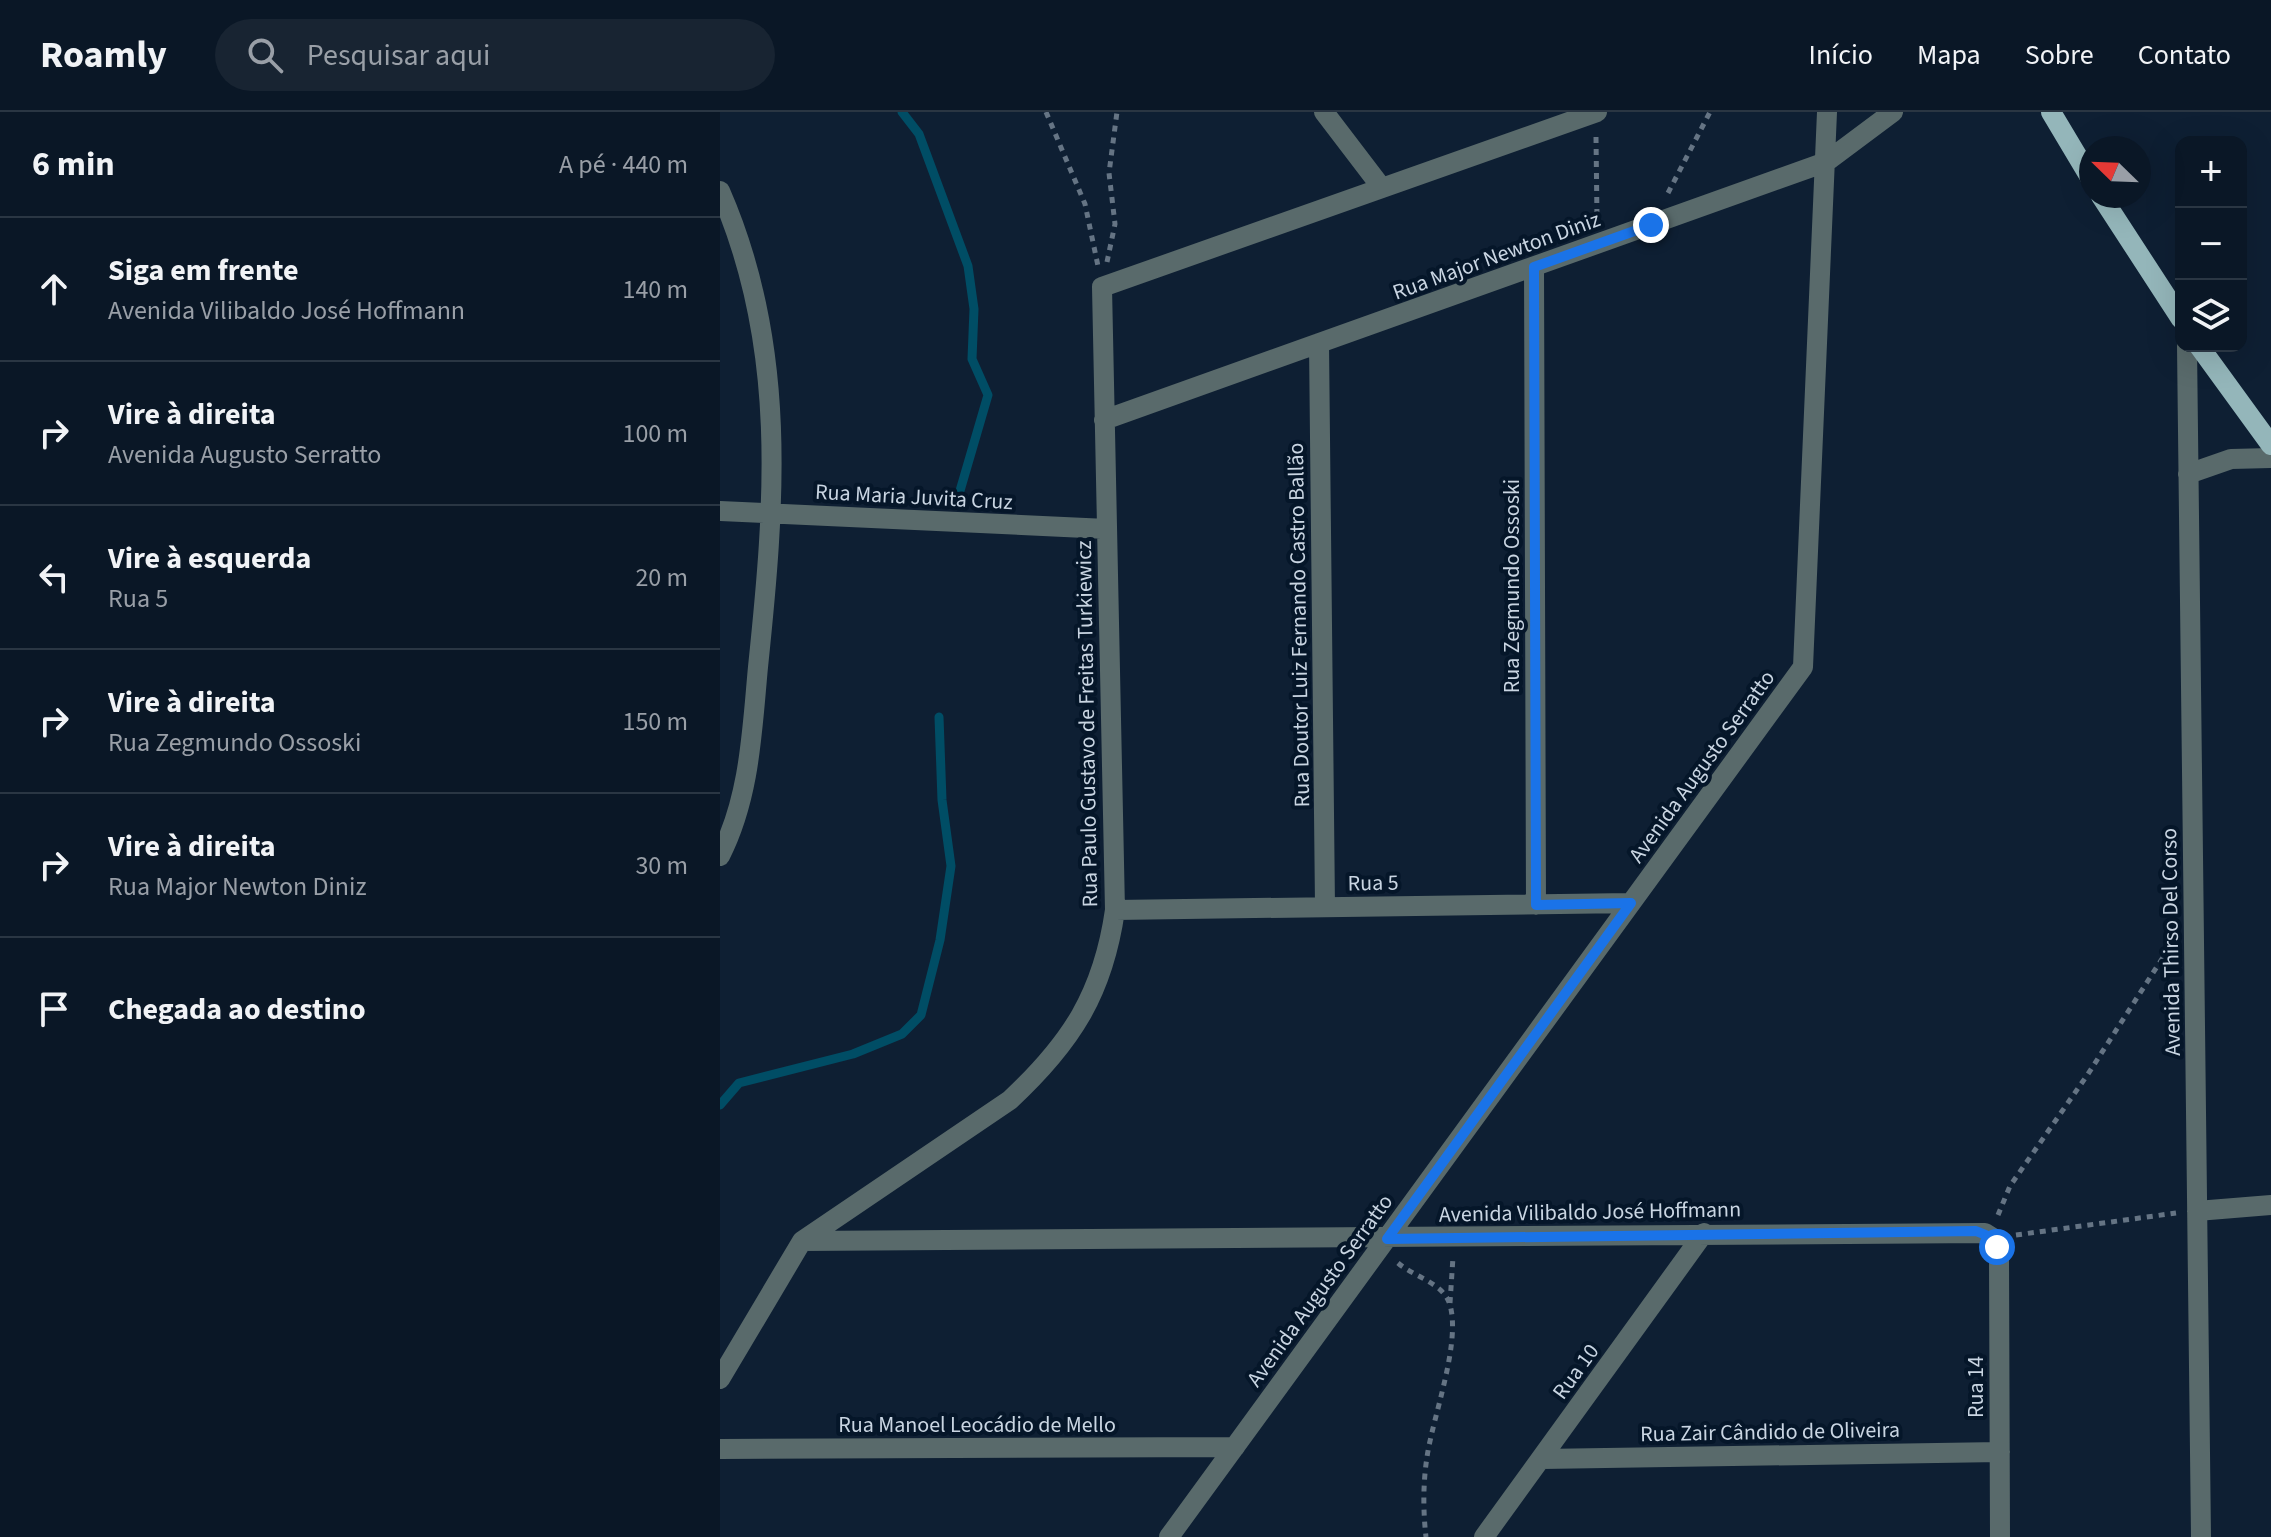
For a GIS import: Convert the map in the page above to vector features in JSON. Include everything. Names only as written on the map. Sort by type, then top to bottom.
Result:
[{"type":"main road","points":[[2051,112],[2079,159]]},
{"type":"main road","points":[[2109,208],[2175,310]]},
{"type":"main road","points":[[2203,352],[2271,445]]},
{"type":"street","points":[[1324,112],[1382,188]]},
{"type":"street","points":[[1102,287],[1596,112]]},
{"type":"street","name":"Avenida Augusto Serratto","points":[[1169,1537],[1803,667],[1827,112]]},
{"type":"street","name":"Rua Major Newton Diniz","points":[[1104,420],[1826,162],[1893,112]]},
{"type":"street","points":[[720,191],[748,262],[763,330],[773,514],[742,801],[720,856]]},
{"type":"street","name":"Rua Zegmundo Ossoski","points":[[1534,267],[1536,905]]},
{"type":"street","name":"Rua Paulo Gustavo de Freitas Turkiewicz","points":[[720,1379],[802,1241],[981,1121],[1038,1073],[1078,1025],[1105,964],[1115,910],[1102,287]]},
{"type":"street","name":"Rua Doutor Luiz Fernando Castro Ballão","points":[[1319,343],[1325,907]]},
{"type":"street","name":"Avenida Thirso Del Corso","points":[[2187,352],[2201,1537]]},
{"type":"street","points":[[2188,474],[2231,459],[2271,458]]},
{"type":"street","name":"Rua Maria Juvita Cruz","points":[[720,511],[1107,529]]},
{"type":"street","name":"Rua 5","points":[[1115,910],[1631,903]]},
{"type":"street","points":[[2197,1211],[2271,1205]]},
{"type":"street","name":"Avenida Vilibaldo José Hoffmann","points":[[802,1241],[1387,1239],[1976,1231],[1993,1238]]},
{"type":"street","name":"Rua 10","points":[[1484,1537],[1704,1233]]},
{"type":"street","name":"Rua 14","points":[[1993,1238],[1999,1256],[2000,1537]]},
{"type":"street","name":"Rua Manoel Leocádio de Mello","points":[[720,1449],[1235,1447]]},
{"type":"street","name":"Rua Zair Cândido de Oliveira","points":[[1542,1459],[2000,1452]]},
{"type":"path","points":[[1046,112],[1085,204],[1102,287]]},
{"type":"path","points":[[1102,287],[1115,224],[1109,173],[1117,112]]},
{"type":"path","points":[[1596,112],[1597,244]]},
{"type":"path","points":[[1651,225],[1710,112]]},
{"type":"path","points":[[2193,910],[2088,1074],[2002,1198],[1993,1238],[2197,1211]]},
{"type":"path","points":[[1426,1537],[1423,1513],[1427,1457],[1448,1362],[1454,1237]]},
{"type":"path","points":[[1387,1239],[1394,1259],[1438,1287],[1450,1304]]},
{"type":"waterway","points":[[902,112],[919,134],[968,266],[974,309],[972,359],[988,395],[957,501]]},
{"type":"waterway","points":[[720,1105],[739,1083],[853,1054],[902,1034],[921,1015],[940,940],[951,866],[942,800],[939,717]]},
{"type":"route","points":[[1651,225],[1534,267],[1536,905],[1631,903],[1387,1239],[1976,1231],[1993,1238],[1997,1247]]}]
